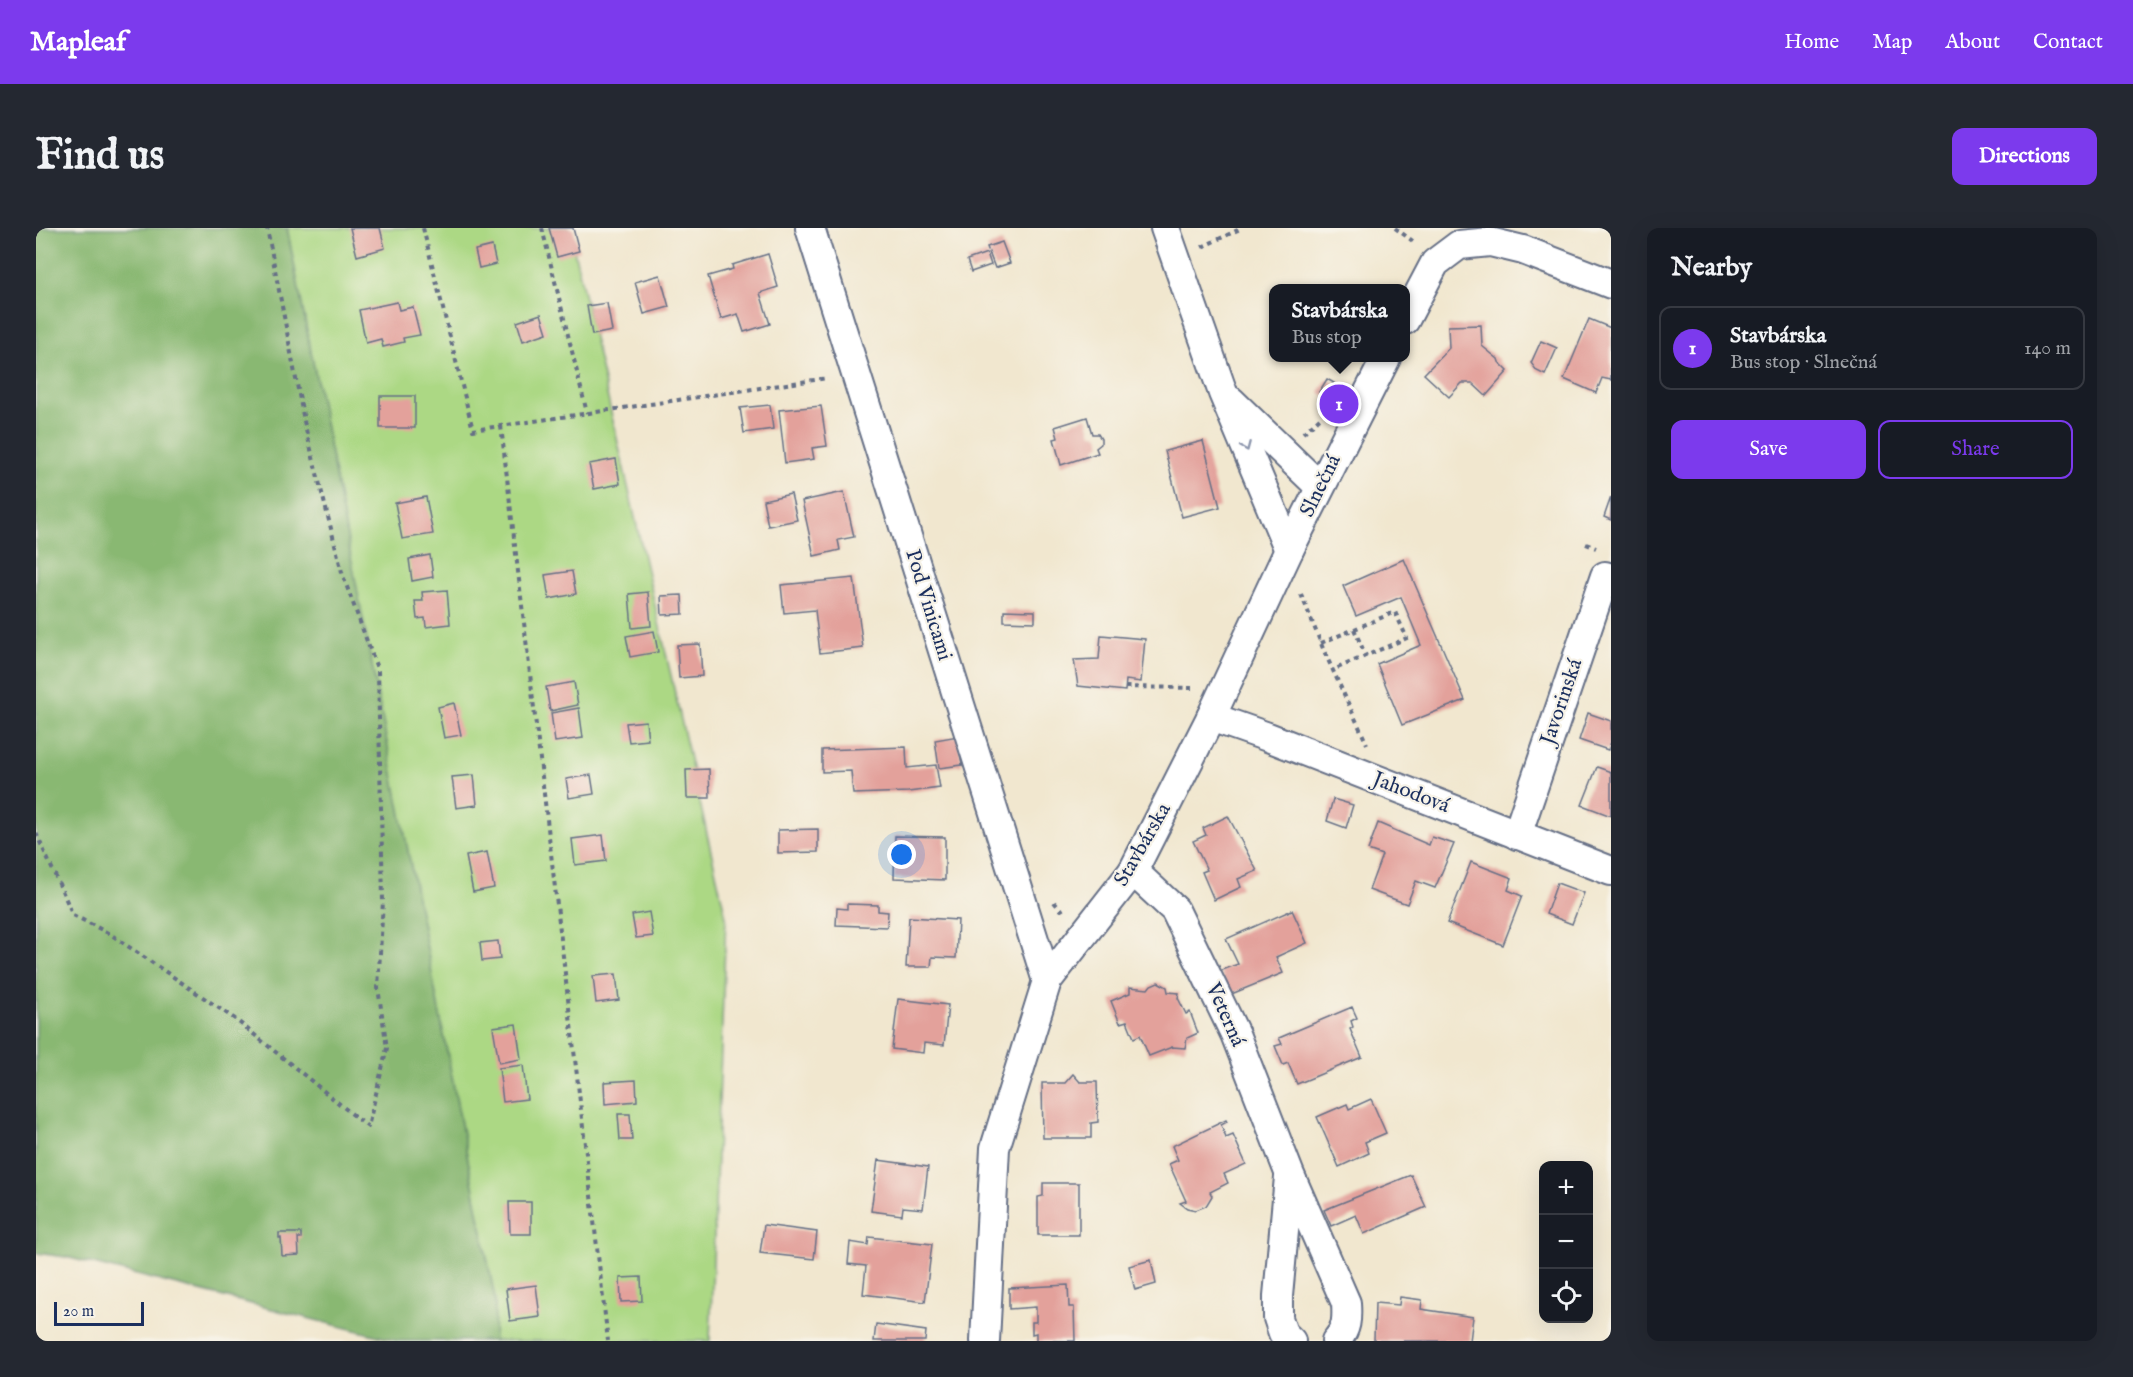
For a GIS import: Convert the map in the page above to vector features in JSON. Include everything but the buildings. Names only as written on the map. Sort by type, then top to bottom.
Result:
[{"type":"street","name":"Pod Vinicami","points":[[810,228],[1047,981]]},
{"type":"street","points":[[1165,228],[1223,393],[1288,554]]},
{"type":"street","points":[[1410,310],[1435,263],[1459,245],[1490,242],[1523,250],[1611,284]]},
{"type":"street","name":"Slnečná","points":[[1288,554],[1383,362]]},
{"type":"street","points":[[1223,393],[1320,487]]},
{"type":"street","name":"Stavbárska","points":[[985,1341],[995,1148],[1047,981],[1133,871],[1211,717],[1288,554]]},
{"type":"street","name":"Javorinská","points":[[1517,835],[1605,576],[1611,579]]},
{"type":"street","name":"Jahodová","points":[[1211,717],[1611,872]]},
{"type":"street","name":"Veterná","points":[[1133,871],[1175,910],[1235,1034],[1290,1175],[1346,1302],[1348,1322],[1336,1341]]},
{"type":"street","name":"Veterná","points":[[1290,1175],[1278,1296],[1278,1318],[1283,1333],[1291,1341]]},
{"type":"path","points":[[36,833],[73,915],[110,934],[235,1019],[368,1127],[387,1048],[378,988],[383,901],[378,671],[343,576],[308,438],[267,228]]},
{"type":"path","points":[[423,228],[473,430],[856,374]]},
{"type":"path","points":[[542,228],[587,413]]},
{"type":"path","points":[[1200,248],[1242,228]]},
{"type":"path","points":[[1395,228],[1414,242]]},
{"type":"path","points":[[1296,434],[1303,433],[1321,418],[1326,409]]},
{"type":"path","points":[[501,426],[608,1341]]},
{"type":"path","points":[[1288,554],[1321,642],[1369,749]]},
{"type":"path","points":[[1321,642],[1395,612],[1407,638],[1333,670]]},
{"type":"path","points":[[1354,629],[1366,656]]},
{"type":"path","points":[[1125,687],[1196,688]]},
{"type":"green space","points":[[36,228],[287,228],[495,1299],[494,1341],[398,1341],[66,1257],[36,1253]]},
{"type":"green space","points":[[287,228],[569,228],[726,917],[710,1341],[494,1341],[495,1299]]},
{"type":"place","name":"Stavbárska","points":[[1339,404]]}]
